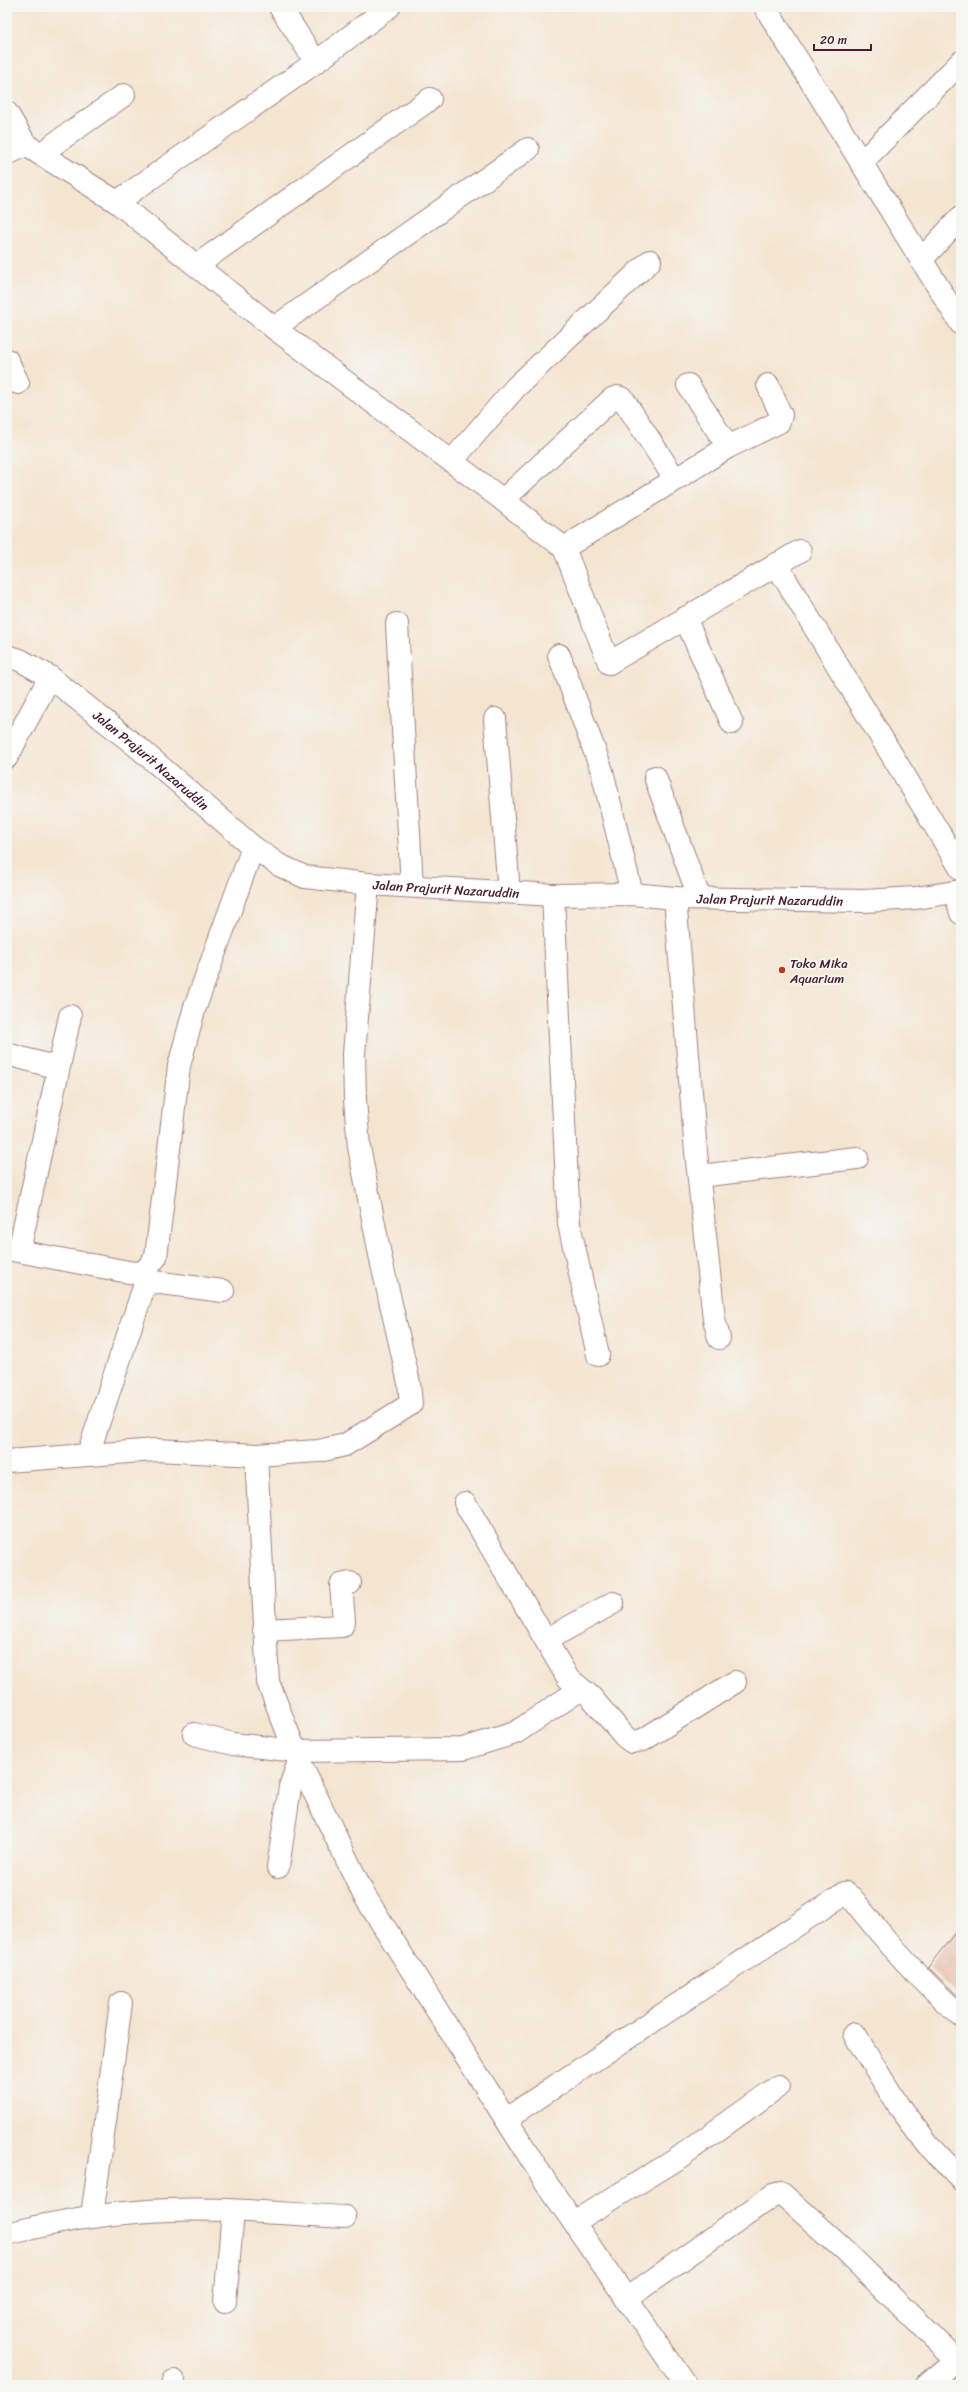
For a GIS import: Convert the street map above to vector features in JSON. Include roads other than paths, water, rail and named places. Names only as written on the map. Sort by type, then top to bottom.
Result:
[{"type":"street","points":[[280,7],[316,62]]},
{"type":"street","points":[[117,202],[316,62],[389,7]]},
{"type":"street","points":[[765,7],[961,324]]},
{"type":"street","points":[[861,163],[961,62]]},
{"type":"street","points":[[24,151],[124,95]]},
{"type":"street","points":[[197,265],[430,99]]},
{"type":"street","points":[[7,113],[24,151],[117,202],[274,328],[503,500],[564,548],[610,663],[800,550]]},
{"type":"street","points":[[274,328],[528,149]]},
{"type":"street","points":[[921,260],[961,218]]},
{"type":"street","points":[[452,462],[516,387],[650,261]]},
{"type":"street","points":[[7,360],[18,383]]},
{"type":"street","points":[[688,385],[728,447]]},
{"type":"street","points":[[564,548],[728,447],[781,419],[781,415],[768,386]]},
{"type":"street","points":[[503,500],[612,399],[618,397],[623,399],[675,479]]},
{"type":"street","points":[[776,564],[961,869]]},
{"type":"street","points":[[685,618],[732,722]]},
{"type":"street","points":[[397,624],[412,886]]},
{"type":"street","points":[[559,655],[602,770],[632,894]]},
{"type":"street","name":"Jalan Prajurit Nazaruddin","points":[[7,656],[20,660],[50,677],[140,749],[253,847],[279,865],[305,877],[368,884],[553,895],[632,894],[676,898],[699,897],[864,901],[916,898],[959,899]]},
{"type":"street","points":[[7,757],[50,677]]},
{"type":"street","points":[[495,719],[509,892]]},
{"type":"street","points":[[655,777],[699,897]]},
{"type":"street","points":[[88,1454],[145,1276],[156,1256],[179,1066],[194,1010],[253,847]]},
{"type":"street","points":[[7,1461],[156,1450],[256,1455],[319,1451],[345,1445],[411,1404],[409,1383],[381,1260],[360,1146],[355,1100],[354,1054],[368,884]]},
{"type":"street","points":[[553,895],[569,1224],[598,1355]]},
{"type":"street","points":[[676,898],[698,1176],[714,1319],[719,1338]]},
{"type":"street","points":[[70,1016],[13,1250],[223,1291]]},
{"type":"street","points":[[7,1054],[58,1068]]},
{"type":"street","points":[[698,1176],[857,1158]]},
{"type":"street","points":[[256,1455],[264,1630],[268,1682],[280,1716],[297,1756],[364,1895],[506,2119],[626,2299],[686,2385]]},
{"type":"street","points":[[465,1503],[568,1678],[591,1697],[625,1737],[632,1742],[643,1740],[734,1682]]},
{"type":"street","points":[[264,1630],[342,1626],[344,1621],[342,1585],[350,1583]]},
{"type":"street","points":[[546,1640],[613,1603]]},
{"type":"street","points":[[194,1734],[233,1744],[297,1756],[463,1749],[515,1733],[581,1689]]},
{"type":"street","points":[[278,1867],[290,1786],[297,1756]]},
{"type":"street","points":[[506,2119],[845,1893],[852,1898],[884,1940],[937,1995],[961,2016]]},
{"type":"street","points":[[92,2216],[121,2002]]},
{"type":"street","points":[[854,2034],[898,2105],[928,2145],[961,2180]]},
{"type":"street","points":[[574,2222],[674,2161],[779,2086]]},
{"type":"street","points":[[626,2299],[773,2195],[781,2193],[844,2250],[958,2358],[927,2385]]},
{"type":"street","points":[[7,2234],[92,2216],[149,2211],[233,2212],[345,2217]]},
{"type":"street","points":[[225,2302],[233,2212]]},
{"type":"place","name":"Toko Mika Aquarium","points":[[782,970]]}]
